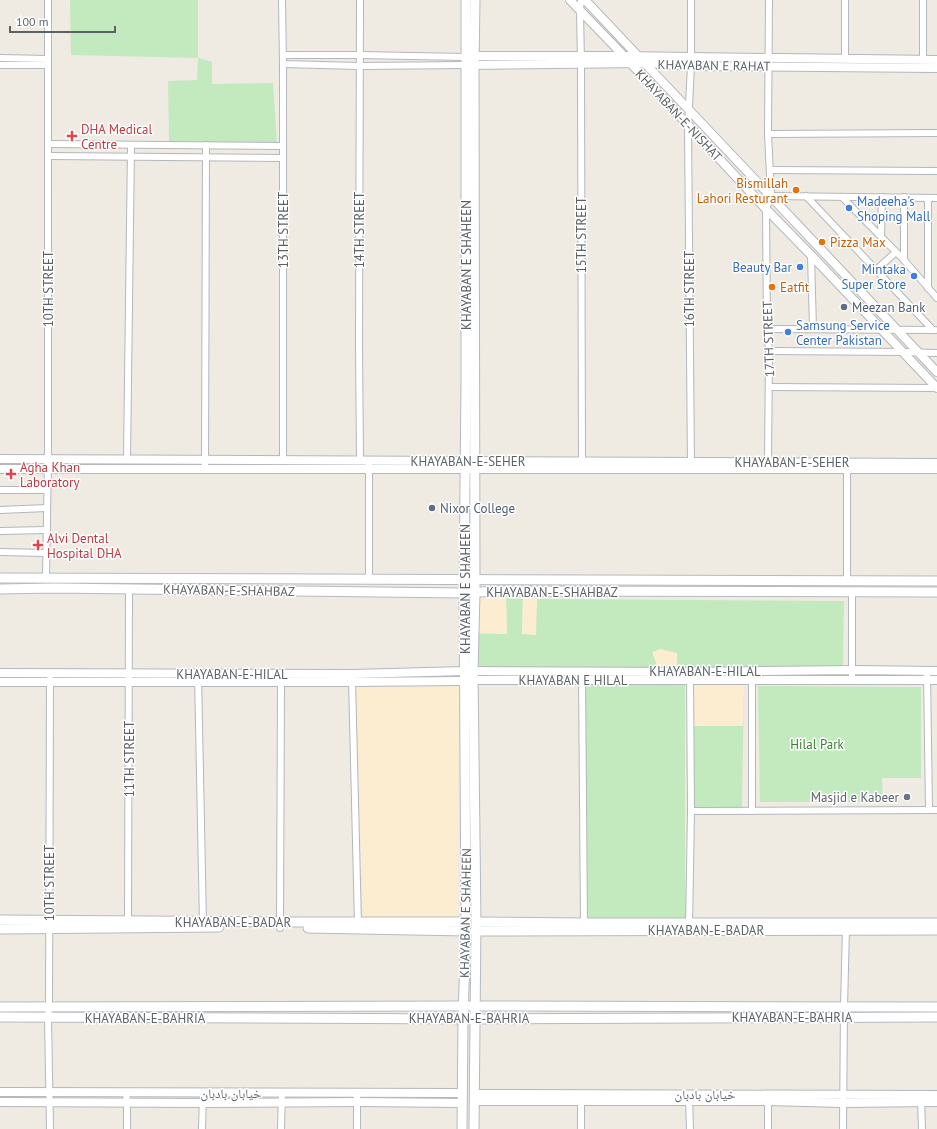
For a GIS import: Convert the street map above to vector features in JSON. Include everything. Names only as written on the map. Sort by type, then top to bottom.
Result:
[{"type":"main road","name":"KHAYABAN E SHAHEEN","points":[[466,0],[470,61],[470,465],[475,579],[469,676]]},
{"type":"main road","name":"KHAYABAN E SHAHEEN","points":[[470,61],[475,0]]},
{"type":"main road","name":"KHAYABAN E SHAHEEN","points":[[470,465],[464,592],[469,676],[471,926],[475,1006],[474,1129]]},
{"type":"main road","name":"KHAYABAN-E-SHAHBAZ","points":[[0,578],[937,581]]},
{"type":"main road","name":"KHAYABAN-E-SHAHBAZ","points":[[0,589],[464,592],[937,592]]},
{"type":"main road","name":"KHAYABAN-E-BADAR","points":[[0,920],[49,924],[128,925],[203,924],[584,927],[846,926],[937,923]]},
{"type":"main road","name":"KHAYABAN-E-BADAR","points":[[0,929],[49,924]]},
{"type":"main road","name":"KHAYABAN E SHAHEEN","points":[[462,1129],[464,1006],[471,926]]},
{"type":"main road","name":"KHAYABAN-E-BADAR","points":[[846,926],[937,930]]},
{"type":"main road","name":"KHAYABAN-E-BAHRIA","points":[[0,1007],[937,1007]]},
{"type":"main road","name":"KHAYABAN-E-BAHRIA","points":[[0,1018],[475,1019],[937,1017]]},
{"type":"street","name":"10TH STREET","points":[[46,578],[48,469],[48,0]]},
{"type":"street","name":"13TH STREET","points":[[282,0],[282,460]]},
{"type":"street","name":"14TH STREET","points":[[360,0],[360,461]]},
{"type":"street","name":"KHAYABAN-E-NISHAT","points":[[570,0],[632,64],[766,209],[937,388]]},
{"type":"street","name":"15TH STREET","points":[[581,0],[582,465]]},
{"type":"street","name":"KHAYABAN-E-NISHAT","points":[[585,0],[937,372]]},
{"type":"street","points":[[690,57],[691,0]]},
{"type":"street","name":"17TH STREET","points":[[768,0],[768,134],[771,196],[766,209],[767,329],[769,351],[768,462]]},
{"type":"street","points":[[845,0],[845,59]]},
{"type":"street","points":[[923,0],[923,60]]},
{"type":"street","points":[[283,55],[360,55],[470,61]]},
{"type":"street","name":"KHAYABAN E RAHAT","points":[[470,61],[581,60],[624,56],[937,60]]},
{"type":"street","name":"16TH STREET","points":[[690,57],[691,66],[688,125],[690,465]]},
{"type":"street","points":[[0,58],[48,62]]},
{"type":"street","name":"KHAYABAN E RAHAT","points":[[581,60],[632,64],[645,63],[691,66],[937,68]]},
{"type":"street","points":[[283,64],[359,66],[470,61]]},
{"type":"street","points":[[0,65],[48,62]]},
{"type":"street","points":[[768,134],[937,133]]},
{"type":"street","points":[[49,144],[131,146],[283,146]]},
{"type":"street","points":[[205,469],[206,145]]},
{"type":"street","points":[[127,460],[131,146]]},
{"type":"street","points":[[49,156],[283,158]]},
{"type":"street","points":[[770,170],[937,171]]},
{"type":"street","points":[[771,196],[937,198]]},
{"type":"street","points":[[806,196],[935,330]]},
{"type":"street","points":[[842,197],[882,236],[937,298]]},
{"type":"street","points":[[882,197],[882,236]]},
{"type":"street","points":[[904,197],[904,260]]},
{"type":"street","points":[[928,198],[928,288]]},
{"type":"street","points":[[876,270],[896,252]]},
{"type":"street","points":[[811,255],[814,329]]},
{"type":"street","points":[[767,329],[935,330]]},
{"type":"street","points":[[769,351],[937,353]]},
{"type":"street","points":[[769,387],[937,388]]},
{"type":"street","name":"KHAYABAN-E-SEHER","points":[[0,459],[360,461],[369,465]]},
{"type":"street","name":"KHAYABAN-E-SEHER","points":[[690,465],[768,462],[937,469]]},
{"type":"street","name":"KHAYABAN-E-SEHER","points":[[0,469],[205,469],[369,465],[847,466],[937,463]]},
{"type":"street","points":[[369,465],[369,580]]},
{"type":"street","points":[[847,466],[847,581]]},
{"type":"street","points":[[0,490],[47,490]]},
{"type":"street","points":[[0,510],[47,508]]},
{"type":"street","points":[[0,531],[47,530]]},
{"type":"street","points":[[0,552],[46,553]]},
{"type":"street","name":"11TH STREET","points":[[128,925],[129,589]]},
{"type":"street","points":[[852,592],[852,680]]},
{"type":"street","name":"KHAYABAN-E-HILAL","points":[[0,673],[198,674],[281,678],[352,678],[469,676],[582,671],[690,676],[752,671],[852,670],[927,675],[937,671]]},
{"type":"street","points":[[582,671],[584,927]]},
{"type":"street","points":[[752,671],[752,811]]},
{"type":"street","name":"10TH STREET","points":[[50,673],[48,1017],[50,1102]]},
{"type":"street","points":[[198,674],[203,924]]},
{"type":"street","points":[[927,675],[929,810]]},
{"type":"street","name":"KHAYABAN E HILAL","points":[[469,676],[582,680],[690,676],[752,680],[852,680],[927,675],[937,680]]},
{"type":"street","points":[[689,927],[691,811],[690,676]]},
{"type":"street","points":[[0,682],[199,682],[281,678],[280,925]]},
{"type":"street","points":[[352,678],[358,925]]},
{"type":"street","points":[[691,811],[937,810]]},
{"type":"street","points":[[844,1129],[843,1099],[846,926]]},
{"type":"street","name":"خیابان بادبان","points":[[0,1092],[282,1093],[357,1098]]},
{"type":"street","points":[[126,1092],[128,1102],[127,1129]]},
{"type":"street","points":[[202,1129],[203,1093]]},
{"type":"street","points":[[281,1129],[282,1093]]},
{"type":"street","name":"خیابان بادبان","points":[[922,1099],[937,1095]]},
{"type":"street","name":"خیابان بادبان","points":[[474,1097],[922,1099],[937,1102]]},
{"type":"street","points":[[357,1098],[357,1129]]},
{"type":"street","name":"خیابان بادبان","points":[[0,1102],[202,1103],[282,1102],[357,1098],[463,1098]]},
{"type":"street","points":[[581,1098],[581,1129]]},
{"type":"street","points":[[689,1098],[690,1129]]},
{"type":"street","points":[[768,1098],[768,1129]]},
{"type":"street","points":[[922,1099],[922,1129]]},
{"type":"street","points":[[50,1102],[50,1129]]},
{"type":"green space","points":[[70,0],[198,0],[198,58],[71,55]]},
{"type":"green space","points":[[198,58],[212,62],[212,84],[273,83],[277,143],[169,141],[168,81],[197,80]]},
{"type":"green space","points":[[506,598],[523,599],[522,633],[535,635],[537,599],[844,601],[843,664],[839,667],[677,668],[657,665],[652,670],[631,667],[475,669],[476,633],[507,634]]},
{"type":"green space","points":[[584,682],[685,685],[686,919],[586,920]]},
{"type":"green space","points":[[744,683],[742,807],[693,809],[693,726],[742,726]]},
{"type":"green space","name":"Hilal Park","points":[[758,686],[921,687],[921,778],[882,778],[883,802],[760,802]]},
{"type":"sand","points":[[478,597],[506,598],[507,634],[476,633]]},
{"type":"sand","points":[[523,599],[537,599],[536,635],[522,634]]},
{"type":"sand","points":[[660,649],[677,653],[677,668],[653,669],[657,665],[652,652]]},
{"type":"sand","points":[[692,681],[744,683],[743,726],[693,726]]},
{"type":"sand","points":[[459,686],[458,917],[363,917],[356,687]]},
{"type":"place","name":"DHA Medical Centre","points":[[72,136]]},
{"type":"place","name":"Bismillah Lahori Resturant","points":[[796,190]]},
{"type":"place","name":"Madeeha's Shoping Mall","points":[[849,208]]},
{"type":"place","name":"Pizza Max","points":[[822,242]]},
{"type":"place","name":"Beauty Bar","points":[[800,267]]},
{"type":"place","name":"Mintaka Super Store","points":[[914,276]]},
{"type":"place","name":"Eatfit","points":[[772,287]]},
{"type":"place","name":"Meezan Bank","points":[[844,307]]},
{"type":"place","name":"Samsung Service Center Pakistan","points":[[788,332]]},
{"type":"place","name":"Agha Khan Laboratory","points":[[11,474]]},
{"type":"place","name":"Nixor College","points":[[432,508]]},
{"type":"place","name":"Alvi Dental Hospital DHA","points":[[38,545]]},
{"type":"place","name":"Masjid e Kabeer","points":[[907,797]]}]
